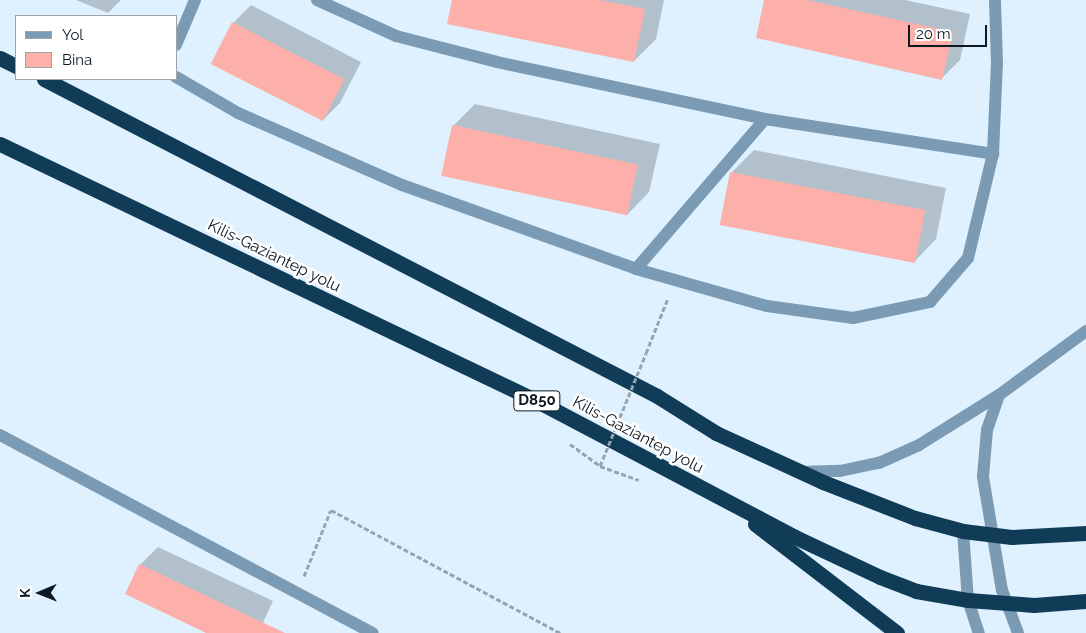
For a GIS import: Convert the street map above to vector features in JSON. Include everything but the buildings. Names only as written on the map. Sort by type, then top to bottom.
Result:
[{"type":"highway","points":[[0,58],[15,66]]},
{"type":"highway","points":[[46,80],[657,396],[716,433],[802,472],[914,518],[963,531],[994,535],[1058,536],[1086,533]]},
{"type":"highway","name":"Kilis-Gaziantep yolu","points":[[0,144],[541,403],[726,501],[880,577],[916,591],[968,600],[1005,603],[1086,601]]},
{"type":"highway","points":[[726,501],[897,633]]},
{"type":"street","points":[[178,40],[195,0]]},
{"type":"street","points":[[316,0],[396,36],[497,62],[765,119],[994,154]]},
{"type":"street","points":[[178,79],[238,113],[402,185],[636,270],[767,306],[854,318],[930,302],[968,258],[994,154],[997,64],[995,0]]},
{"type":"street","points":[[636,270],[765,119]]},
{"type":"street","points":[[802,472],[840,471],[879,463],[919,445],[999,395],[1086,331]]},
{"type":"street","points":[[999,395],[987,430],[983,477],[1005,603],[1018,633]]},
{"type":"street","points":[[0,435],[374,633]]},
{"type":"street","points":[[963,531],[968,600],[979,633]]},
{"type":"path","points":[[600,466],[675,280]]},
{"type":"path","points":[[564,440],[600,466],[638,480]]},
{"type":"path","points":[[297,592],[331,510],[560,633]]}]
